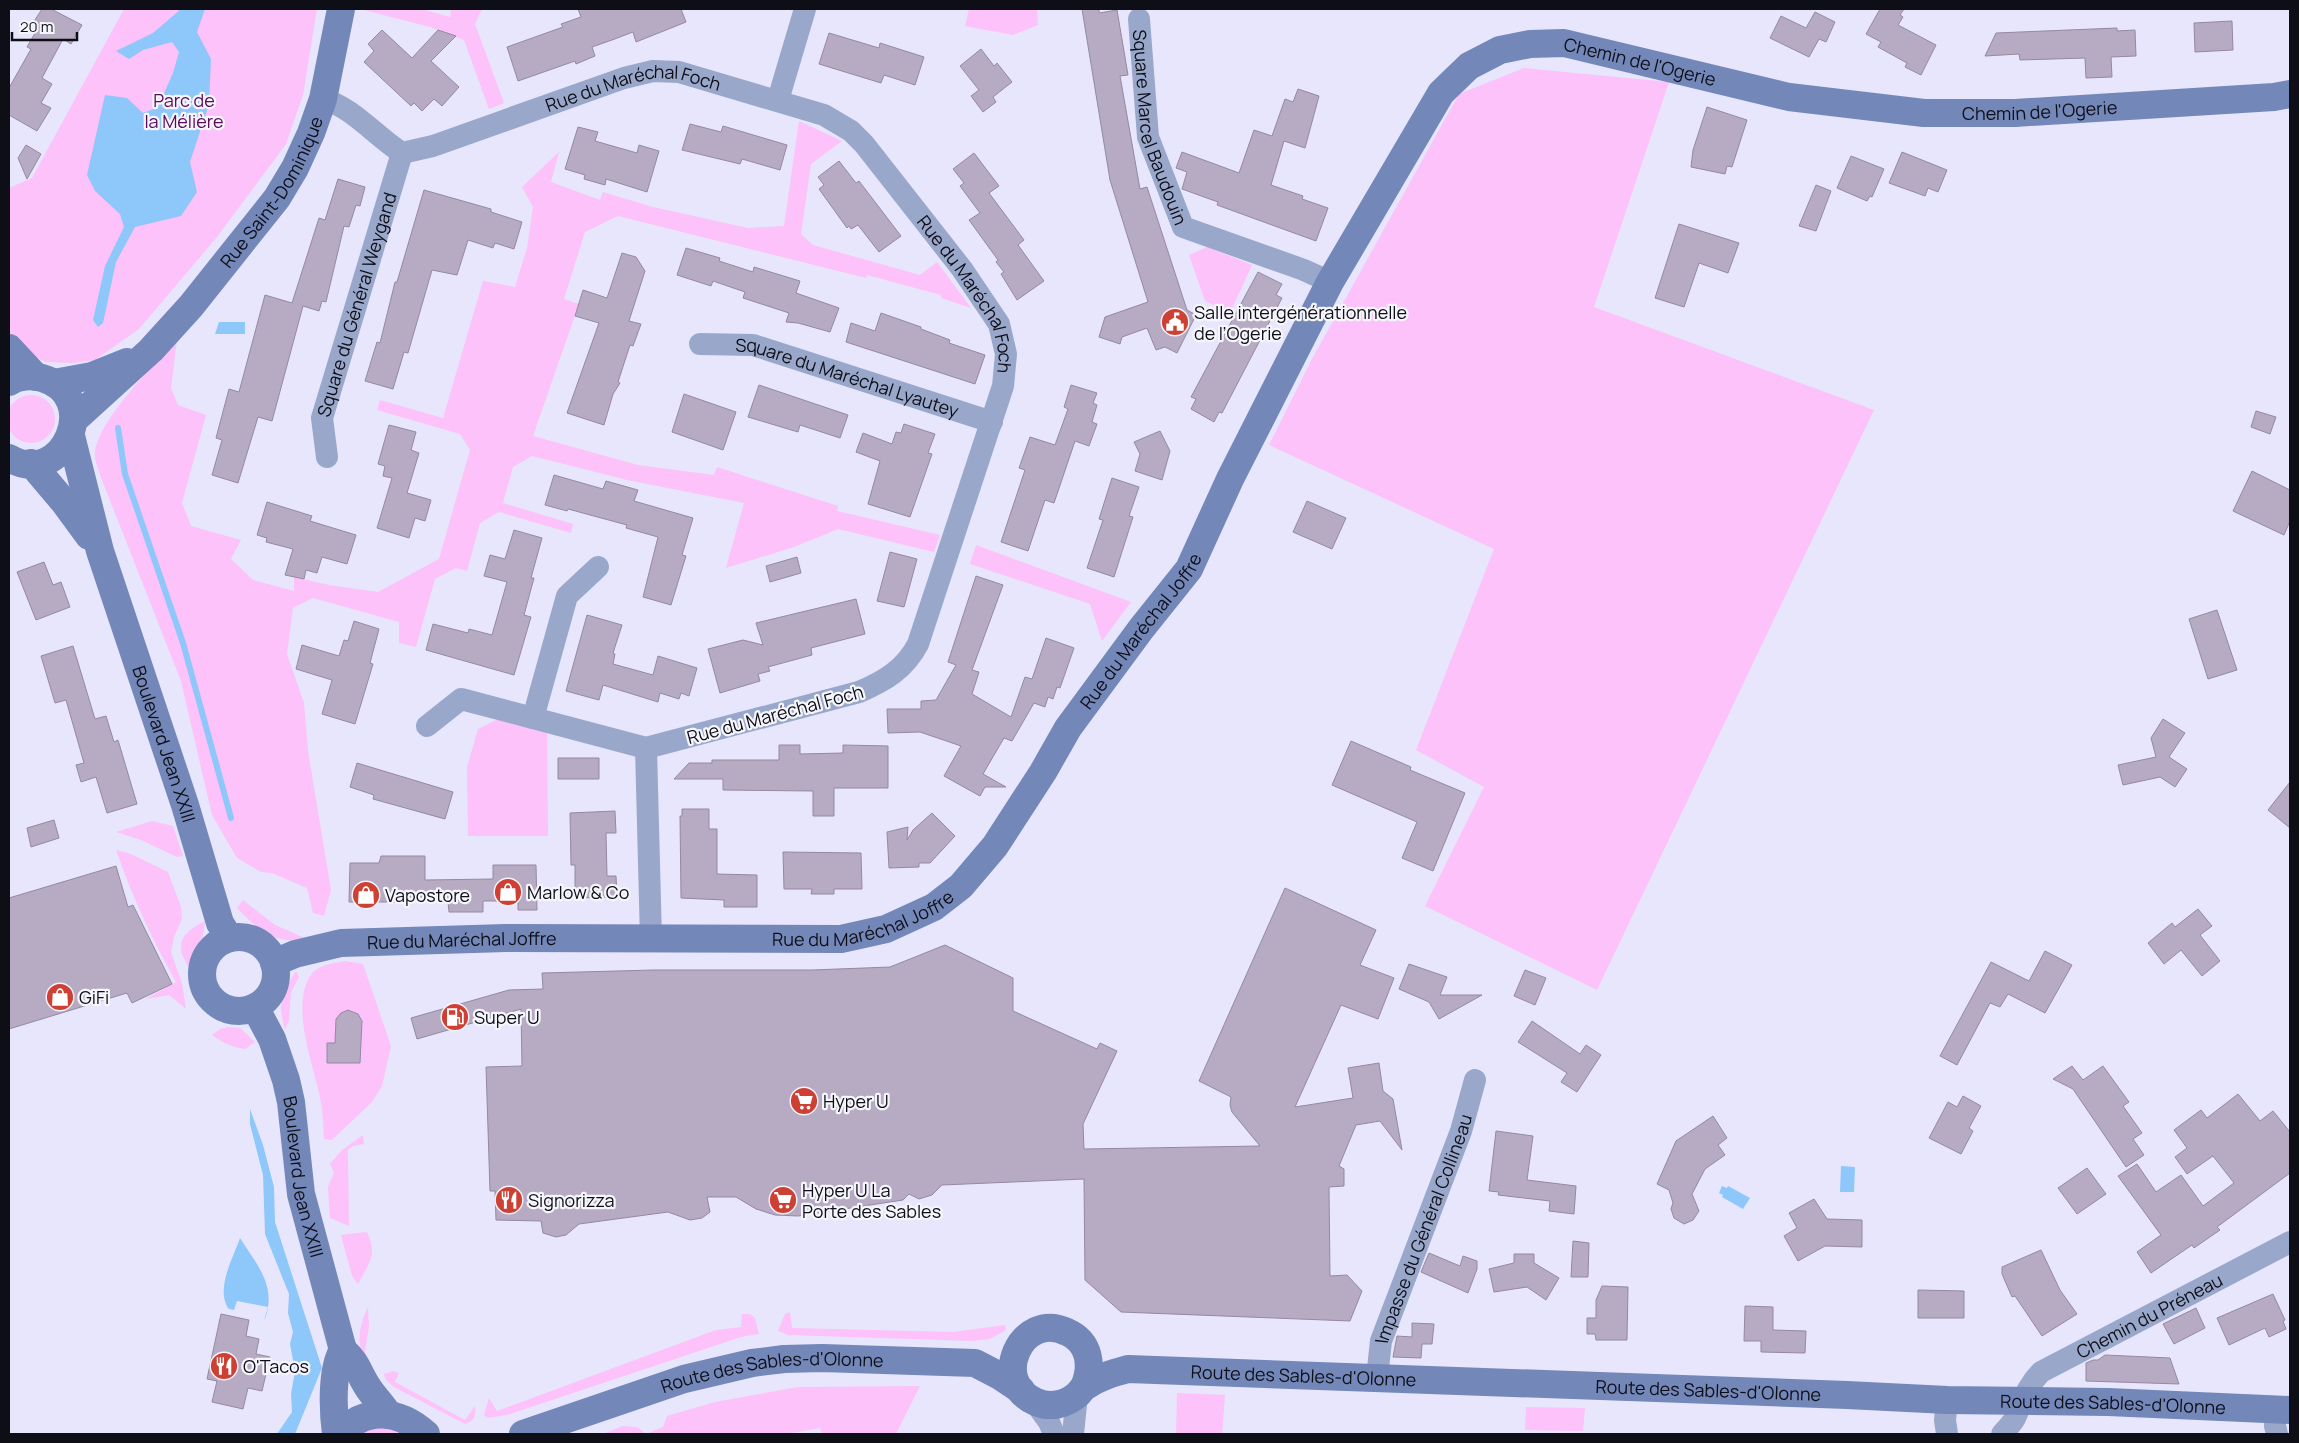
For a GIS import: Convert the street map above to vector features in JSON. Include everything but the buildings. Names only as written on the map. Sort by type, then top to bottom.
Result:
[{"type":"main road","name":"Rue Saint-Dominique","points":[[20,461],[46,460],[59,453],[72,428],[151,350],[191,306],[277,198],[295,168],[308,140],[323,99],[341,9]]},
{"type":"main road","name":"Chemin de l'Ogerie","points":[[1230,479],[1330,282],[1441,93],[1469,66],[1500,50],[1530,44],[1564,44],[1789,97],[1924,113],[2025,112],[2274,97],[2290,94]]},
{"type":"main road","points":[[9,348],[68,399],[72,428],[100,551]]},
{"type":"main road","name":"Rue Saint-Dominique","points":[[9,382],[24,377],[45,380],[112,369],[151,350]]},
{"type":"main road","points":[[20,461],[64,502],[100,551]]},
{"type":"main road","name":"Rue du Maréchal Joffre","points":[[274,963],[295,954],[341,943],[506,938],[651,940],[841,939],[886,929],[934,907],[961,886],[995,846],[1043,772],[1068,728],[1141,629],[1189,569],[1230,479]]},
{"type":"main road","name":"Boulevard Jean XXIII","points":[[100,551],[185,805],[220,923],[228,938]]},
{"type":"main road","points":[[228,938],[247,938],[256,941],[264,947],[274,963],[276,971],[273,988],[262,1002],[255,1007],[246,1010],[228,1009],[212,999],[206,991],[202,973],[207,955],[213,947],[228,938]]},
{"type":"main road","name":"Boulevard Jean XXIII","points":[[255,1007],[272,1038],[286,1080],[291,1102],[301,1194],[343,1350]]},
{"type":"main road","points":[[974,1363],[1042,1329],[1052,1328],[1069,1332],[1082,1343],[1090,1366],[1081,1391],[1058,1404],[1050,1405],[1027,1396],[1016,1383],[1013,1367],[1014,1357],[1024,1339]]},
{"type":"main road","name":"Route des Sables-d'Olonne","points":[[1082,1343],[1128,1369]]},
{"type":"main road","points":[[388,1414],[379,1400],[367,1388],[355,1361],[343,1350],[338,1359],[334,1415],[338,1434],[359,1419],[373,1415],[388,1414],[402,1417],[415,1424],[426,1434]]},
{"type":"main road","name":"Route des Sables-d'Olonne","points":[[524,1434],[684,1379],[752,1363],[784,1359],[822,1358],[974,1363],[1000,1376],[1027,1396]]},
{"type":"main road","name":"Route des Sables-d'Olonne","points":[[1081,1391],[1106,1375],[1128,1369],[1947,1400],[2108,1402],[2281,1418]]},
{"type":"street","points":[[778,100],[805,9]]},
{"type":"street","name":"Square Marcel Baudouin","points":[[1139,19],[1148,137],[1184,227],[1304,270],[1330,282]]},
{"type":"street","name":"Rue du Maréchal Foch","points":[[402,153],[415,152],[624,78],[653,71],[679,72],[778,100],[824,115],[852,131],[950,254],[992,311],[999,324],[1006,354],[1003,386],[918,644],[912,656],[902,668],[875,686],[846,697],[646,748]]},
{"type":"street","points":[[323,99],[332,102],[366,124],[386,143],[402,153]]},
{"type":"street","name":"Square du Général Weygand","points":[[327,457],[322,418],[402,153]]},
{"type":"street","name":"Square du Maréchal Lyautey","points":[[700,344],[753,345],[992,422]]},
{"type":"street","points":[[534,718],[567,596],[598,567]]},
{"type":"street","points":[[427,726],[461,699],[646,748],[651,940]]},
{"type":"street","name":"Impasse du Général Collineau","points":[[1377,1378],[1381,1341],[1461,1131],[1475,1080]]},
{"type":"street","name":"Chemin du Préneau","points":[[2002,1434],[2014,1420],[2020,1402],[2037,1376],[2062,1360],[2290,1242]]},
{"type":"street","points":[[1073,1434],[1081,1391]]},
{"type":"street","points":[[1027,1396],[1048,1422],[1054,1434]]},
{"type":"street","points":[[1947,1400],[1945,1420],[1947,1434]]},
{"type":"green space","name":"Parc de la Mélière","points":[[124,9],[317,9],[303,95],[286,144],[217,237],[139,329],[95,360],[73,363],[46,362],[19,350],[9,339],[9,188],[32,178]]},
{"type":"green space","points":[[360,9],[422,9],[450,17],[451,9],[482,9],[475,24],[504,103],[489,109],[464,40],[430,27]]},
{"type":"green space","points":[[969,9],[1037,9],[1038,25],[1013,35],[965,26]]},
{"type":"green space","points":[[1524,68],[1669,82],[1594,307],[1874,410],[1597,990],[1425,906],[1484,787],[1416,750],[1494,549],[1269,445],[1312,359],[1459,94]]},
{"type":"green space","points":[[799,121],[842,141],[811,164],[801,234],[813,245],[920,275],[937,262],[971,308],[941,298],[941,295],[867,275],[866,278],[618,216],[585,232],[564,299],[579,304],[533,436],[638,465],[714,475],[717,467],[838,506],[837,511],[940,535],[934,552],[838,529],[794,547],[726,568],[744,503],[627,480],[532,456],[513,467],[503,503],[573,524],[571,533],[499,512],[480,523],[467,571],[456,568],[435,579],[416,647],[399,643],[399,622],[313,598],[293,608],[287,654],[304,703],[308,751],[331,890],[324,916],[313,913],[307,888],[272,873],[261,872],[237,858],[212,815],[181,681],[96,463],[97,443],[104,428],[127,395],[177,340],[171,388],[178,405],[206,415],[182,503],[191,526],[241,540],[231,559],[253,580],[294,591],[294,577],[329,585],[378,592],[439,559],[470,450],[460,434],[377,410],[380,400],[443,418],[483,281],[515,287],[527,248],[533,207],[522,187],[559,152],[551,182],[600,200],[603,192],[653,207],[748,228],[784,226]]},
{"type":"green space","points":[[1207,247],[1252,265],[1230,313],[1205,301],[1189,255]]},
{"type":"green space","points":[[26,395],[36,395],[45,399],[51,405],[54,410],[54,428],[45,439],[36,443],[26,443],[17,439],[11,433],[7,424],[7,414],[11,405],[17,399]]},
{"type":"green space","points":[[976,545],[1131,602],[1102,641],[1090,604],[970,564]]},
{"type":"green space","points":[[498,719],[547,733],[548,836],[468,836],[467,767],[478,729]]},
{"type":"green space","points":[[152,821],[173,826],[183,856],[177,857],[141,840],[116,832]]},
{"type":"green space","points":[[116,850],[131,854],[168,872],[181,907],[182,919],[174,937],[171,952],[182,983],[186,1009],[169,995],[146,999],[176,982],[143,917]]},
{"type":"green space","points":[[243,900],[275,925],[305,938],[285,940],[267,934],[237,908]]},
{"type":"green space","points":[[205,921],[203,935],[189,967],[182,952],[182,940],[197,925]]},
{"type":"green space","points":[[345,961],[363,964],[391,1046],[382,1086],[372,1102],[332,1140],[324,1139],[321,1102],[305,1035],[303,1002],[305,988],[311,975],[317,969]],"holes":[[[348,1010],[358,1014],[362,1021],[360,1063],[327,1063],[327,1043],[344,1043],[336,1024],[338,1017],[341,1013]]]},
{"type":"green space","points":[[296,971],[299,977],[291,992],[289,1021],[285,1029],[281,1012],[282,999]]},
{"type":"green space","points":[[228,1027],[240,1028],[255,1042],[245,1049],[227,1044],[212,1035],[220,1029]]},
{"type":"green space","points":[[363,1135],[364,1144],[353,1146],[348,1150],[349,1226],[330,1218],[328,1187],[334,1173],[330,1164],[342,1150]]},
{"type":"green space","points":[[367,1232],[372,1247],[371,1259],[358,1284],[352,1276],[341,1235]]},
{"type":"green space","points":[[368,1307],[369,1327],[365,1350],[366,1358],[360,1347],[360,1333]]},
{"type":"green space","points":[[790,1312],[792,1328],[953,1332],[1005,1325],[1006,1330],[990,1339],[972,1341],[788,1335],[778,1331],[785,1314]]},
{"type":"green space","points":[[742,1314],[750,1314],[755,1318],[759,1334],[741,1337],[507,1415],[487,1418],[484,1415],[489,1398],[497,1411],[716,1330],[741,1327]]},
{"type":"green space","points":[[393,1371],[399,1373],[395,1382],[465,1420],[475,1406],[474,1417],[465,1424],[394,1387],[386,1380],[384,1374]]},
{"type":"green space","points":[[920,1386],[896,1434],[822,1434],[820,1428],[786,1434],[646,1434],[663,1427],[667,1416],[715,1402],[798,1387]]},
{"type":"green space","points":[[1177,1393],[1225,1395],[1222,1434],[1176,1434]]},
{"type":"green space","points":[[1526,1407],[1585,1408],[1583,1431],[1525,1430]]},
{"type":"green space","points":[[623,1426],[637,1427],[646,1434],[603,1434]]},
{"type":"green space","points":[[387,1427],[406,1434],[358,1434],[369,1428]]},
{"type":"water","points":[[181,9],[205,9],[197,32],[211,59],[209,104],[190,162],[197,192],[181,216],[135,227],[116,262],[103,323],[98,327],[93,320],[105,266],[124,227],[120,214],[95,191],[87,175],[105,95],[127,98],[143,113],[158,107],[173,73],[179,52],[172,42],[143,50],[129,59],[116,51],[153,33]]},
{"type":"water","points":[[219,322],[245,322],[245,334],[215,334]]},
{"type":"water","points":[[250,1109],[263,1145],[274,1187],[275,1222],[322,1368],[295,1434],[277,1434],[292,1412],[291,1394],[295,1371],[290,1344],[293,1332],[288,1313],[289,1294],[265,1234],[263,1175],[250,1124]]},
{"type":"water","points":[[1841,1166],[1855,1167],[1854,1192],[1840,1192]]},
{"type":"water","points":[[1722,1186],[1727,1188],[1728,1186],[1750,1198],[1743,1209],[1722,1197],[1723,1195],[1719,1193]]},
{"type":"water","points":[[240,1238],[259,1267],[267,1286],[269,1296],[265,1319],[231,1312],[226,1304],[224,1285],[226,1275]]},
{"type":"pier","points":[[237,1301],[268,1307],[264,1321],[229,1314],[225,1308],[234,1310]]},
{"type":"waterway","points":[[118,428],[125,474],[183,643],[231,818]]},
{"type":"place","name":"Salle intergénérationnelle de l’Ogerie","points":[[1175,322]]},
{"type":"place","name":"Marlow & Co","points":[[508,892]]},
{"type":"place","name":"Vapostore","points":[[366,895]]},
{"type":"place","name":"GiFi","points":[[60,997]]},
{"type":"place","name":"Super U","points":[[455,1017]]},
{"type":"place","name":"Hyper U","points":[[804,1101]]},
{"type":"place","name":"Signorizza","points":[[509,1200]]},
{"type":"place","name":"Hyper U La Porte des Sables","points":[[783,1200]]},
{"type":"place","name":"O'Tacos","points":[[224,1366]]}]
